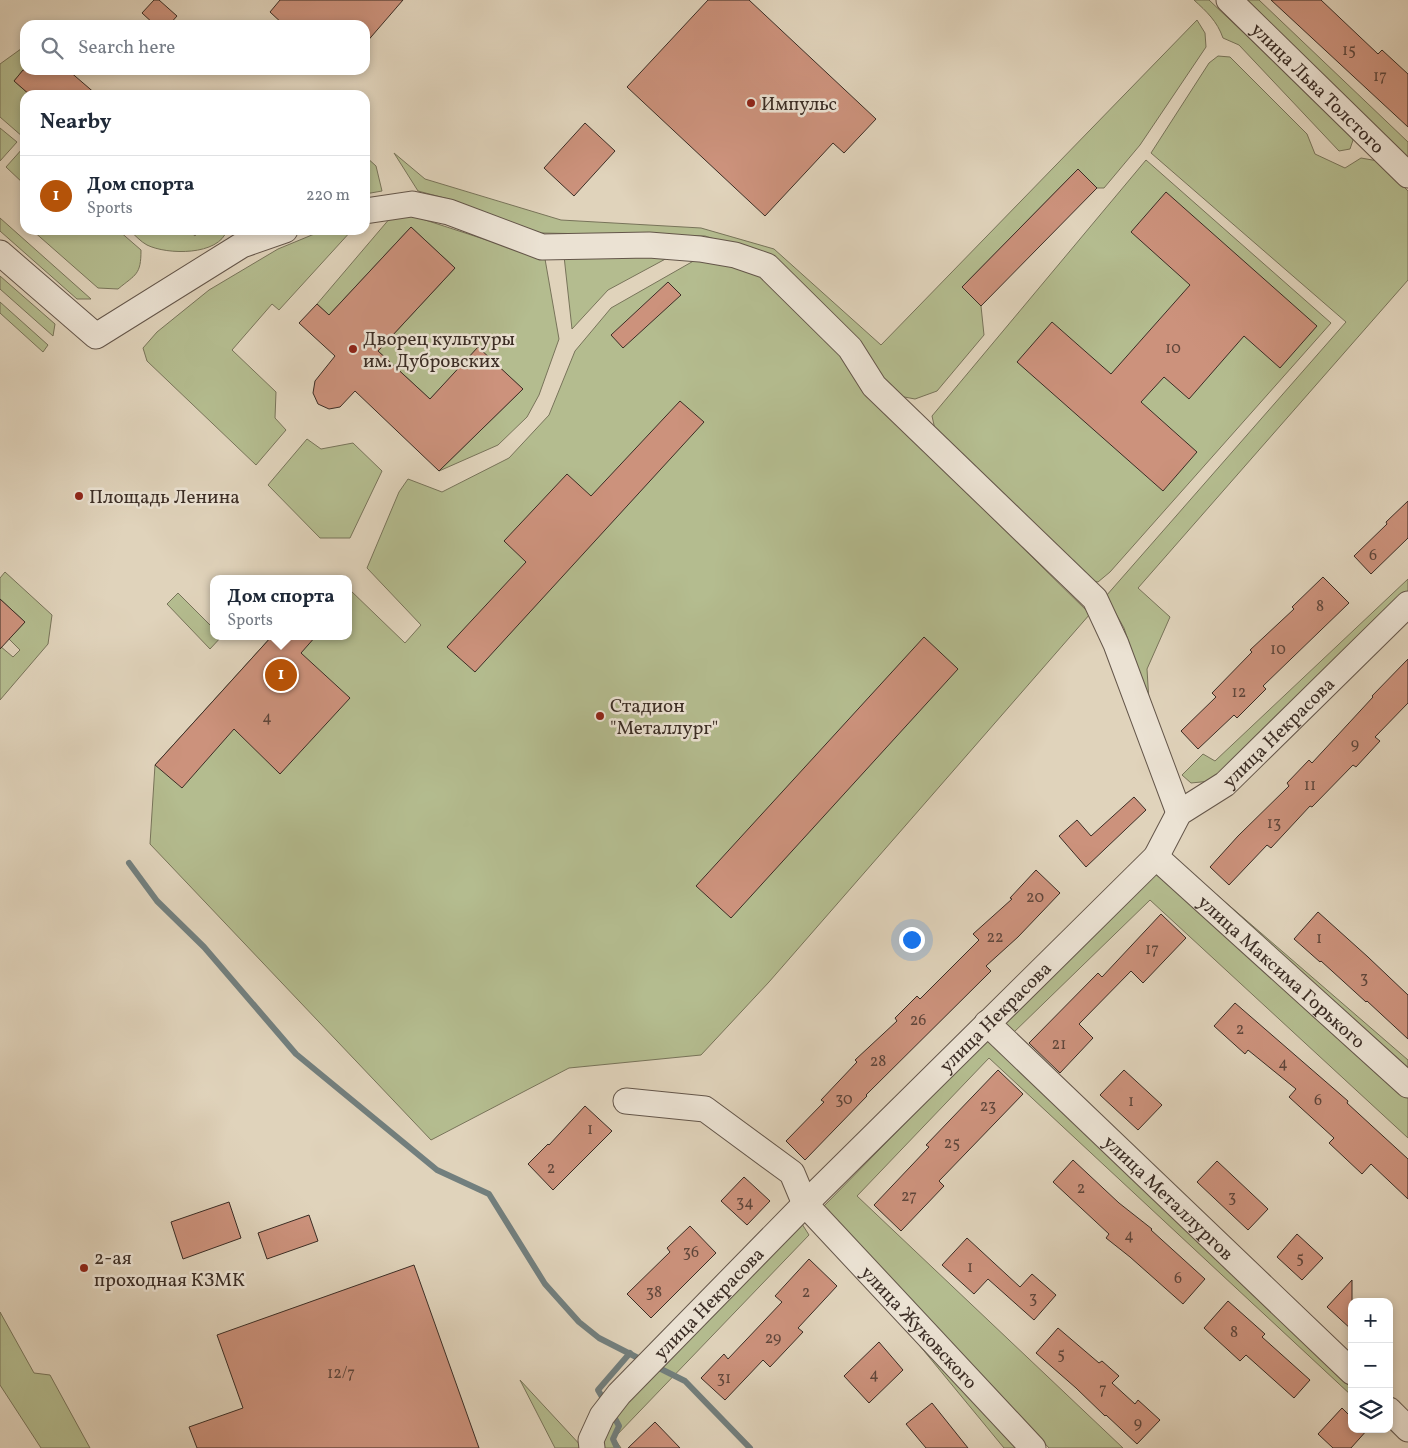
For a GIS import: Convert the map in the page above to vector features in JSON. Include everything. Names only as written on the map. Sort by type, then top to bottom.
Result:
[{"type":"street","name":"улица Льва Толстого","points":[[1228,0],[1408,175]]},
{"type":"street","points":[[370,210],[412,204],[449,212],[542,247],[648,245],[700,249],[735,255],[767,266],[850,348],[874,386],[1094,599],[1116,644],[1179,813]]},
{"type":"street","points":[[0,252],[96,336],[242,245],[271,235]]},
{"type":"street","name":"улица Некрасова","points":[[592,1444],[602,1416],[619,1394],[805,1204],[1156,856],[1179,813],[1225,784],[1408,604]]},
{"type":"street","name":"улица Максима Горького","points":[[1156,856],[1408,1086]]},
{"type":"street","name":"улица Металлургов","points":[[987,1023],[1348,1368]]},
{"type":"street","points":[[626,1101],[705,1109],[792,1173],[805,1204]]},
{"type":"street","name":"улица Жуковского","points":[[805,1204],[1033,1448]]},
{"type":"street","points":[[1393,1414],[1408,1429]]},
{"type":"green space","points":[[1194,0],[1209,0],[1354,137],[1350,149],[1339,151],[1239,45],[1223,38],[1215,22]]},
{"type":"green space","points":[[1243,0],[1259,0],[1408,142],[1408,163]]},
{"type":"green space","points":[[1197,20],[1205,33],[1206,47],[1140,145],[1104,188],[1097,188],[1078,169],[962,287],[981,306],[984,335],[937,391],[915,399],[899,396],[769,256],[705,236],[540,233],[452,200],[418,191],[394,153],[425,179],[561,220],[701,228],[774,249],[881,345]]},
{"type":"green space","points":[[20,50],[20,74],[14,81],[24,90],[20,90],[20,134],[0,117],[0,64]]},
{"type":"green space","points":[[1218,56],[1230,57],[1307,134],[1315,154],[1345,168],[1361,158],[1378,161],[1408,191],[1408,280],[1138,588],[1170,617],[1147,669],[1149,702],[1124,628],[1106,596],[1346,322],[1151,153],[1209,63]]},
{"type":"green space","points":[[0,128],[17,142],[0,161]]},
{"type":"green space","points":[[20,151],[20,180],[6,167]]},
{"type":"green space","points":[[1146,160],[1331,323],[1110,572],[1098,582],[1084,579],[936,434],[932,416]]},
{"type":"green space","points":[[370,161],[376,166],[382,191],[370,193]]},
{"type":"green space","points":[[413,216],[545,259],[559,339],[539,395],[527,417],[498,445],[439,471],[523,389],[478,348],[430,399],[378,351],[455,268],[411,227],[329,315],[317,304],[391,217]]},
{"type":"green space","points":[[0,218],[91,299],[77,299],[0,231]]},
{"type":"green space","points":[[38,235],[124,235],[141,250],[140,265],[133,277],[118,289],[98,288]]},
{"type":"green space","points":[[134,235],[224,235],[214,245],[203,249],[179,252],[156,248]]},
{"type":"green space","points":[[312,235],[347,235],[279,310],[272,304],[232,350],[276,392],[275,418],[286,430],[256,465],[147,361],[143,348],[157,332],[209,290],[278,249]]},
{"type":"green space","points":[[564,256],[671,256],[608,290],[572,329]]},
{"type":"green space","name":"Стадион \"Металлург\"","points":[[697,259],[732,265],[764,278],[841,353],[861,389],[1090,614],[769,982],[701,1055],[569,1068],[431,1140],[150,844],[155,765],[268,640],[352,640],[352,592],[405,643],[421,625],[367,568],[399,492],[408,479],[442,492],[509,458],[549,415],[575,351],[611,308]]},
{"type":"green space","points":[[0,276],[55,324],[53,336],[0,289]]},
{"type":"green space","points":[[0,302],[48,345],[43,352],[0,313]]},
{"type":"green space","points":[[307,439],[321,449],[353,443],[382,471],[350,538],[320,538],[268,485]]},
{"type":"green space","points":[[5,572],[52,615],[48,644],[0,700],[0,646],[13,657],[20,650],[9,639],[25,622],[0,599],[0,578]]},
{"type":"green space","points":[[1408,579],[1408,594],[1211,781],[1191,783],[1182,775],[1203,754],[1215,761]]},
{"type":"green space","points":[[178,593],[210,625],[210,640],[218,640],[210,649],[167,604]]},
{"type":"green space","points":[[1180,863],[1408,1060],[1408,1074]]},
{"type":"green space","points":[[1158,869],[1408,1098],[1408,1138],[1150,900],[1011,1035],[1001,1027]]},
{"type":"green space","points":[[988,1039],[1345,1382],[1348,1385],[1348,1392],[989,1058],[857,1196],[1123,1448],[1049,1448],[822,1208]]},
{"type":"green space","points":[[802,1224],[809,1235],[614,1438],[621,1448],[602,1448],[609,1420]]},
{"type":"green space","points":[[887,1306],[1017,1448],[1004,1448]]},
{"type":"green space","points":[[0,1312],[34,1373],[50,1375],[90,1448],[41,1448],[0,1385]]},
{"type":"green space","points":[[520,1380],[583,1448],[555,1448]]},
{"type":"building","points":[[154,0],[159,0],[177,16],[173,20],[150,20],[142,13]]},
{"type":"building","points":[[280,0],[403,0],[370,38],[370,20],[279,20],[270,12]]},
{"type":"building","name":"Импульс","points":[[708,0],[749,0],[876,119],[844,153],[833,143],[765,216],[627,87]]},
{"type":"building","points":[[1271,0],[1321,0],[1378,54],[1382,50],[1408,74],[1408,127]]},
{"type":"building","points":[[20,74],[74,75],[91,90],[24,90],[14,81]]},
{"type":"building","points":[[585,123],[615,151],[574,196],[544,168]]},
{"type":"building","points":[[1078,169],[1097,188],[981,306],[962,287]]},
{"type":"building","points":[[1166,192],[1317,326],[1280,368],[1244,336],[1189,399],[1164,377],[1141,402],[1197,452],[1163,491],[1017,362],[1052,322],[1111,374],[1190,285],[1131,232]]},
{"type":"building","name":"Дворец культуры им. Дубровских","points":[[411,227],[455,268],[378,351],[430,399],[478,347],[523,389],[439,471],[355,391],[340,407],[329,409],[318,404],[313,393],[315,381],[335,356],[299,323],[317,304],[329,315]]},
{"type":"building","points":[[668,282],[681,295],[623,348],[611,335]]},
{"type":"building","points":[[680,401],[704,422],[475,672],[447,647],[526,562],[504,541],[567,474],[591,496]]},
{"type":"building","points":[[1408,501],[1408,538],[1371,574],[1354,556]]},
{"type":"building","points":[[1323,577],[1349,603],[1263,686],[1266,689],[1237,718],[1234,715],[1198,749],[1181,731],[1216,697],[1212,693],[1252,652],[1250,650],[1294,609],[1292,607]]},
{"type":"building","points":[[0,599],[25,622],[0,649]]},
{"type":"building","points":[[924,637],[958,669],[731,918],[696,886]]},
{"type":"building","points":[[268,640],[312,640],[301,653],[350,698],[280,774],[234,729],[182,788],[155,765]]},
{"type":"building","points":[[1408,659],[1408,703],[1375,737],[1380,741],[1356,767],[1353,765],[1312,807],[1310,806],[1271,848],[1267,845],[1229,885],[1210,867],[1238,836],[1289,786],[1287,783],[1309,760],[1312,763]]},
{"type":"building","points":[[1134,797],[1146,810],[1086,867],[1059,836],[1077,820],[1091,836]]},
{"type":"building","points":[[1036,870],[1060,893],[1018,937],[986,966],[991,971],[866,1095],[805,1160],[786,1141],[824,1102],[821,1100],[857,1062],[855,1060],[897,1021],[895,1018],[917,996],[920,999],[979,940],[973,934],[1012,899],[1010,898]]},
{"type":"building","points":[[1318,912],[1408,995],[1408,1039],[1367,1001],[1294,939]]},
{"type":"building","points":[[1161,914],[1186,938],[1143,983],[1131,971],[1079,1024],[1093,1038],[1060,1073],[1029,1043],[1098,973],[1102,977]]},
{"type":"building","points":[[1235,1003],[1348,1101],[1347,1103],[1408,1159],[1408,1199],[1371,1164],[1362,1174],[1329,1143],[1334,1138],[1289,1097],[1296,1089],[1248,1050],[1245,1054],[1214,1026]]},
{"type":"building","points":[[998,1070],[1023,1094],[939,1181],[944,1186],[901,1231],[874,1205],[929,1147],[926,1145]]},
{"type":"building","points":[[1124,1070],[1162,1105],[1138,1130],[1100,1095]]},
{"type":"building","points":[[585,1106],[612,1131],[553,1190],[528,1164],[549,1145]]},
{"type":"building","points":[[1073,1160],[1119,1203],[1152,1229],[1205,1279],[1183,1304],[1106,1238],[1109,1234],[1053,1182]]},
{"type":"building","points":[[1217,1161],[1268,1209],[1248,1230],[1197,1182]]},
{"type":"building","points":[[744,1177],[770,1201],[747,1225],[721,1201]]},
{"type":"building","points":[[229,1202],[241,1238],[183,1259],[171,1222]]},
{"type":"building","points":[[309,1215],[318,1241],[267,1259],[258,1233]]},
{"type":"building","points":[[690,1226],[716,1253],[651,1318],[627,1294],[670,1252],[667,1248]]},
{"type":"building","points":[[1297,1234],[1323,1258],[1302,1280],[1277,1257]]},
{"type":"building","points":[[967,1238],[1020,1287],[1032,1274],[1056,1295],[1034,1320],[988,1279],[974,1294],[942,1265]]},
{"type":"building","points":[[809,1259],[837,1286],[798,1328],[803,1332],[770,1367],[763,1360],[725,1400],[701,1378],[724,1354],[728,1359],[782,1302],[775,1296]]},
{"type":"building","points":[[414,1265],[479,1448],[197,1448],[189,1427],[243,1408],[217,1335]]},
{"type":"building","points":[[1352,1280],[1352,1298],[1348,1298],[1348,1326],[1327,1307]]},
{"type":"building","points":[[1228,1301],[1265,1334],[1262,1337],[1310,1380],[1294,1398],[1246,1355],[1240,1361],[1204,1328]]},
{"type":"building","points":[[1058,1328],[1099,1363],[1102,1361],[1119,1376],[1112,1383],[1135,1404],[1138,1400],[1160,1420],[1137,1444],[1036,1353]]},
{"type":"building","points":[[879,1342],[903,1370],[869,1403],[844,1376]]},
{"type":"building","points":[[932,1403],[968,1448],[926,1448],[906,1424]]},
{"type":"building","points":[[1342,1408],[1348,1414],[1348,1433],[1364,1433],[1351,1448],[1333,1448],[1318,1434]]},
{"type":"building","points":[[655,1422],[680,1448],[628,1448]]},
{"type":"waterway","points":[[129,863],[157,901],[204,947],[296,1054],[437,1170],[489,1194],[545,1284],[579,1322],[599,1338],[644,1361]]},
{"type":"waterway","points":[[605,1402],[598,1390],[630,1353]]},
{"type":"waterway","points":[[655,1366],[685,1381],[750,1448]]},
{"type":"waterway","points":[[612,1413],[619,1426],[613,1439],[617,1448]]},
{"type":"place","name":"Импульс","points":[[751,103]]},
{"type":"place","name":"Дворец культуры им. Дубровских","points":[[353,349]]},
{"type":"place","name":"Площадь Ленина","points":[[79,496]]},
{"type":"place","name":"Дом спорта","points":[[281,675]]},
{"type":"place","name":"Стадион \"Металлург\"","points":[[600,716]]},
{"type":"place","name":"2-ая проходная КЗМК","points":[[84,1268]]}]
